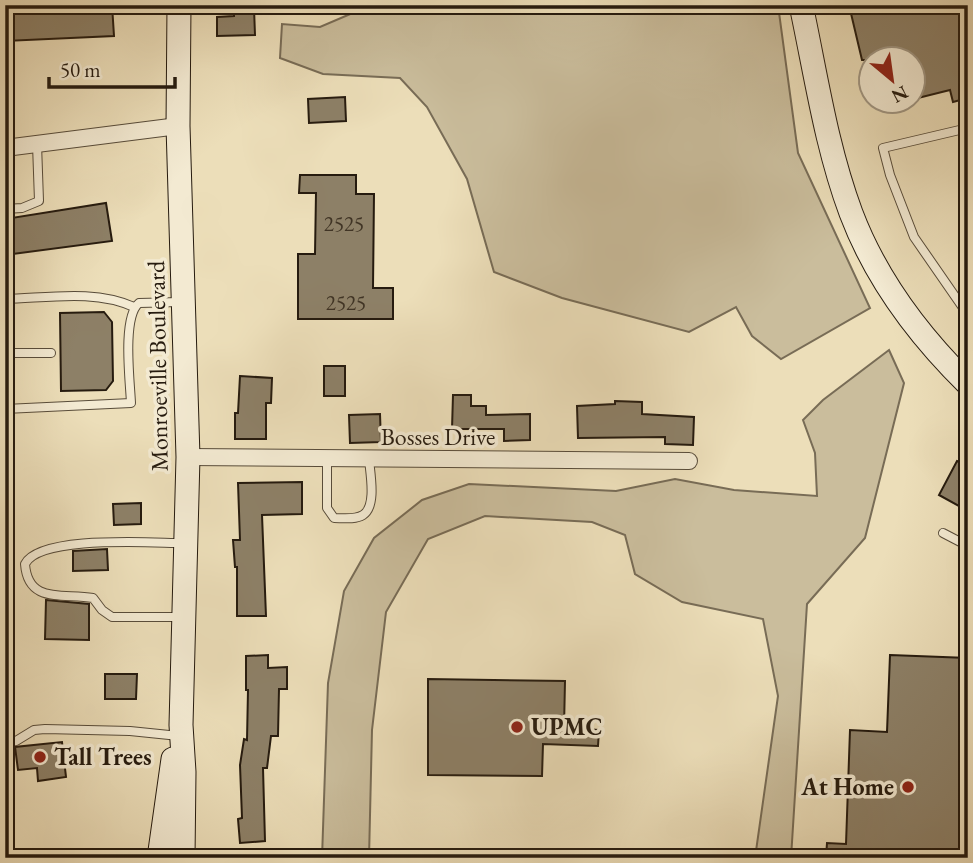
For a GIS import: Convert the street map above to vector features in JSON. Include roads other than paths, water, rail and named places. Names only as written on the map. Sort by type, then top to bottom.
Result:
[{"type":"main road","name":"Monroeville Boulevard","points":[[179,5],[178,126],[188,457],[180,730],[184,772],[183,858]]},
{"type":"main road","points":[[801,5],[831,147],[862,239],[906,315],[938,354],[968,384]]},
{"type":"main road","name":"Monroeville Boulevard","points":[[159,858],[171,768],[180,730]]},
{"type":"street","points":[[5,148],[178,126]]},
{"type":"street","name":"Bosses Drive","points":[[188,457],[689,461]]},
{"type":"lane","points":[[968,128],[883,148],[890,175],[914,237],[968,315]]},
{"type":"lane","points":[[5,209],[22,208],[39,201],[37,144]]},
{"type":"lane","points":[[5,299],[95,296],[111,298],[134,307]]},
{"type":"lane","points":[[5,409],[131,403],[129,334],[134,307],[144,302],[183,302]]},
{"type":"lane","points":[[5,353],[51,353]]},
{"type":"lane","points":[[327,459],[327,508],[334,518],[358,517],[364,515],[367,510],[370,493],[369,459]]},
{"type":"lane","points":[[943,533],[968,546]]},
{"type":"lane","points":[[184,617],[112,617],[90,597],[41,593],[35,590],[26,575],[25,564],[43,549],[54,546],[186,543]]},
{"type":"lane","points":[[16,741],[34,730],[45,729],[180,730]]},
{"type":"place","name":"UPMC","points":[[517,727]]},
{"type":"place","name":"Tall Trees","points":[[40,757]]},
{"type":"place","name":"At Home","points":[[908,787]]}]
